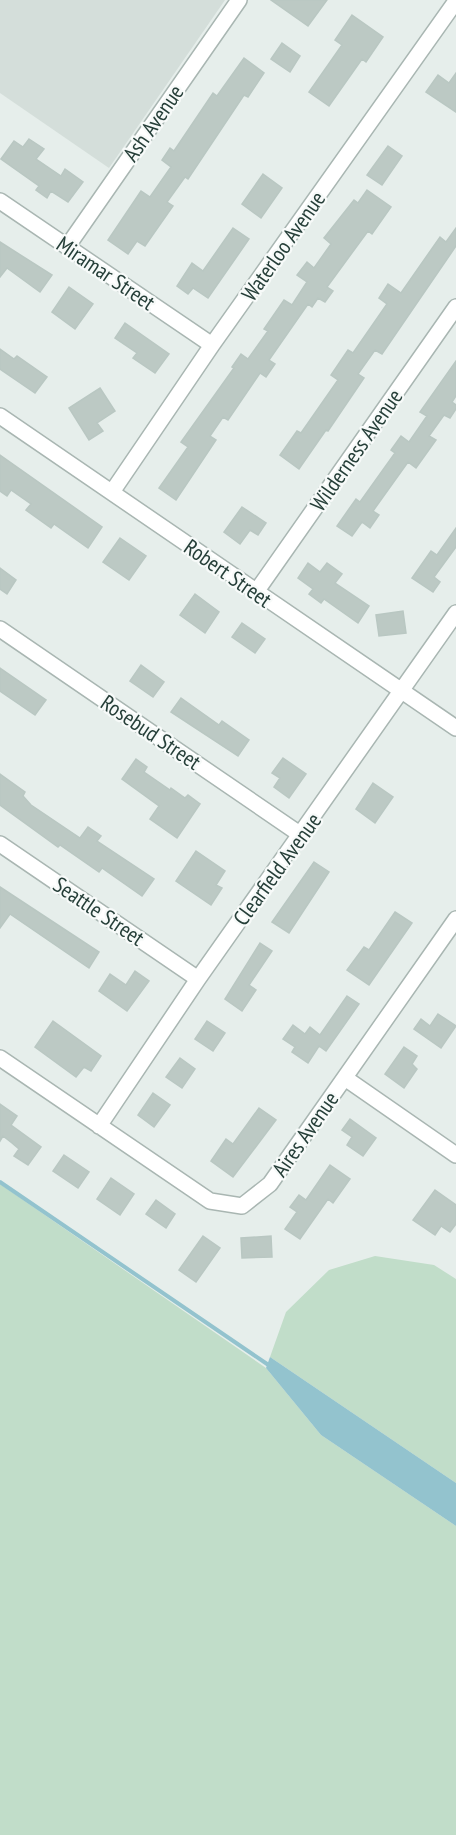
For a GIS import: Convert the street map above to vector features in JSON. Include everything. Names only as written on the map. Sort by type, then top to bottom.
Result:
[{"type":"street","name":"Ash Avenue","points":[[67,247],[239,0]]},
{"type":"street","name":"Waterloo Avenue","points":[[112,492],[212,345],[456,1]]},
{"type":"street","name":"Miramar Street","points":[[0,201],[212,345]]},
{"type":"street","name":"Wilderness Avenue","points":[[256,592],[456,307]]},
{"type":"street","name":"Robert Street","points":[[0,416],[456,728]]},
{"type":"street","name":"Clearfield Avenue","points":[[99,1126],[198,979],[456,613]]},
{"type":"street","name":"Rosebud Street","points":[[0,629],[301,836]]},
{"type":"street","name":"Seattle Street","points":[[0,844],[198,979]]},
{"type":"street","name":"Aires Avenue","points":[[0,1058],[210,1201],[242,1206],[270,1184],[456,919]]},
{"type":"street","points":[[345,1078],[456,1155]]},
{"type":"shaded area","points":[[0,0],[225,0],[109,168],[0,93]]},
{"type":"green space","points":[[0,1184],[266,1368],[321,1435],[456,1526],[456,1835],[0,1835]]},
{"type":"green space","points":[[375,1256],[434,1265],[456,1279],[456,1483],[270,1357],[286,1312],[329,1270]]},
{"type":"water","points":[[270,1357],[456,1483],[456,1526],[321,1435],[266,1368]]},
{"type":"building","points":[[271,0],[327,0],[308,26]]},
{"type":"building","points":[[352,15],[383,37],[366,62],[362,59],[329,106],[309,92],[342,45],[335,40]]},
{"type":"building","points":[[282,43],[300,56],[290,72],[271,59]]},
{"type":"building","points":[[244,58],[264,73],[248,97],[244,95],[188,179],[185,177],[167,202],[173,206],[145,246],[137,241],[128,254],[108,240],[141,191],[150,197],[171,167],[162,160],[170,148],[174,151],[213,93],[217,96]]},
{"type":"building","points":[[456,73],[456,112],[426,92],[438,75],[449,83]]},
{"type":"building","points":[[29,139],[44,149],[36,159],[61,176],[65,169],[83,182],[68,202],[51,191],[47,198],[36,190],[39,186],[1,159],[14,141],[23,147]]},
{"type":"building","points":[[388,146],[402,156],[382,185],[367,175]]},
{"type":"building","points":[[263,174],[282,188],[261,218],[242,204]]},
{"type":"building","points":[[367,190],[391,207],[372,234],[368,231],[327,287],[333,291],[325,302],[318,298],[312,307],[308,304],[269,360],[275,364],[266,377],[260,373],[228,420],[223,417],[210,436],[216,440],[176,500],[159,488],[188,447],[181,442],[234,368],[232,367],[241,354],[248,359],[268,331],[264,329],[284,300],[292,305],[307,282],[297,275],[307,262],[314,268],[331,244],[324,238],[354,200],[358,203]]},
{"type":"building","points":[[233,228],[249,239],[208,298],[193,288],[188,294],[177,286],[192,263],[203,271]]},
{"type":"building","points":[[456,228],[456,246],[382,354],[375,350],[358,374],[364,378],[299,469],[280,455],[297,431],[301,433],[338,380],[331,375],[348,350],[353,353],[387,304],[379,298],[388,284],[401,293],[440,237],[446,242]]},
{"type":"building","points":[[0,242],[52,275],[40,292],[7,268],[0,277]]},
{"type":"building","points":[[69,287],[93,304],[75,329],[52,312]]},
{"type":"building","points":[[125,323],[169,354],[155,373],[133,358],[137,353],[115,338]]},
{"type":"building","points":[[0,349],[14,359],[17,356],[47,377],[35,393],[0,369]]},
{"type":"building","points":[[456,361],[456,396],[452,402],[456,405],[456,409],[450,418],[444,415],[429,436],[436,440],[416,468],[408,462],[373,511],[379,515],[370,528],[362,522],[352,536],[337,526],[356,499],[360,502],[395,453],[391,450],[401,436],[409,442],[427,416],[420,412]]},
{"type":"building","points":[[100,388],[115,411],[97,423],[103,431],[89,440],[69,408]]},
{"type":"building","points":[[0,455],[102,527],[88,548],[54,524],[51,528],[26,510],[31,504],[11,490],[7,496],[0,491]]},
{"type":"building","points":[[242,507],[266,523],[258,535],[250,530],[240,544],[224,532]]},
{"type":"building","points":[[456,528],[456,547],[434,577],[440,582],[433,592],[412,578],[431,551],[437,555]]},
{"type":"building","points":[[120,538],[146,556],[129,580],[103,562]]},
{"type":"building","points":[[308,563],[320,572],[327,563],[342,574],[335,583],[369,606],[358,623],[324,599],[321,603],[309,594],[313,589],[298,578]]},
{"type":"building","points":[[0,568],[16,580],[7,594],[0,589]]},
{"type":"building","points":[[195,594],[219,612],[205,633],[180,615]]},
{"type":"building","points":[[403,611],[406,633],[379,636],[376,615]]},
{"type":"building","points":[[242,623],[265,639],[255,653],[232,637]]},
{"type":"building","points":[[141,665],[164,682],[153,697],[130,681]]},
{"type":"building","points":[[0,668],[46,700],[35,715],[0,691]]},
{"type":"building","points":[[181,698],[219,725],[222,721],[249,740],[238,756],[171,712]]},
{"type":"building","points":[[283,758],[306,774],[289,798],[274,787],[280,778],[272,773]]},
{"type":"building","points":[[136,759],[147,767],[144,772],[170,790],[171,788],[185,798],[188,795],[200,804],[177,838],[150,819],[159,806],[122,779]]},
{"type":"building","points":[[0,774],[25,792],[23,796],[31,805],[80,838],[88,827],[101,836],[97,841],[154,879],[142,896],[102,868],[99,872],[60,845],[58,847],[0,805]]},
{"type":"building","points":[[373,783],[393,797],[375,823],[356,809]]},
{"type":"building","points":[[196,851],[225,871],[216,885],[222,888],[211,905],[176,881]]},
{"type":"building","points":[[314,862],[329,872],[289,933],[272,922]]},
{"type":"building","points":[[0,887],[99,952],[89,968],[10,914],[0,928]]},
{"type":"building","points":[[395,912],[412,923],[369,985],[347,970],[364,947],[369,950]]},
{"type":"building","points":[[260,943],[272,951],[249,985],[256,990],[242,1011],[225,999]]},
{"type":"building","points":[[135,971],[149,981],[127,1011],[99,991],[110,974],[126,985]]},
{"type":"building","points":[[347,996],[359,1004],[326,1051],[319,1046],[308,1063],[292,1052],[295,1047],[283,1039],[293,1025],[305,1034],[310,1027],[320,1035]]},
{"type":"building","points":[[438,1014],[456,1026],[441,1048],[414,1029],[421,1019],[430,1026]]},
{"type":"building","points":[[53,1021],[101,1056],[91,1071],[84,1067],[76,1077],[35,1047]]},
{"type":"building","points":[[207,1021],[225,1033],[213,1051],[195,1039]]},
{"type":"building","points":[[404,1047],[417,1056],[412,1064],[417,1069],[404,1088],[385,1074]]},
{"type":"building","points":[[180,1058],[195,1069],[182,1088],[166,1077]]},
{"type":"building","points":[[153,1093],[170,1105],[154,1127],[138,1115]]},
{"type":"building","points":[[0,1104],[17,1116],[11,1125],[41,1147],[28,1165],[14,1156],[19,1149],[12,1143],[3,1136],[0,1141]]},
{"type":"building","points":[[259,1108],[276,1120],[233,1177],[211,1161],[226,1139],[233,1144]]},
{"type":"building","points":[[350,1119],[376,1138],[363,1156],[347,1145],[352,1137],[342,1130]]},
{"type":"building","points":[[64,1155],[89,1172],[78,1188],[53,1171]]},
{"type":"building","points":[[330,1165],[350,1179],[333,1203],[328,1199],[300,1239],[285,1229],[297,1212],[290,1207],[299,1195],[306,1200]]},
{"type":"building","points":[[111,1178],[134,1194],[120,1215],[97,1199]]},
{"type":"building","points":[[435,1190],[456,1205],[456,1224],[450,1232],[441,1226],[435,1235],[413,1220]]},
{"type":"building","points":[[156,1200],[175,1214],[166,1228],[146,1214]]},
{"type":"building","points":[[203,1236],[220,1248],[196,1282],[179,1270]]},
{"type":"building","points":[[271,1236],[272,1257],[242,1258],[241,1238]]},
{"type":"waterway","points":[[0,1182],[270,1366]]}]
